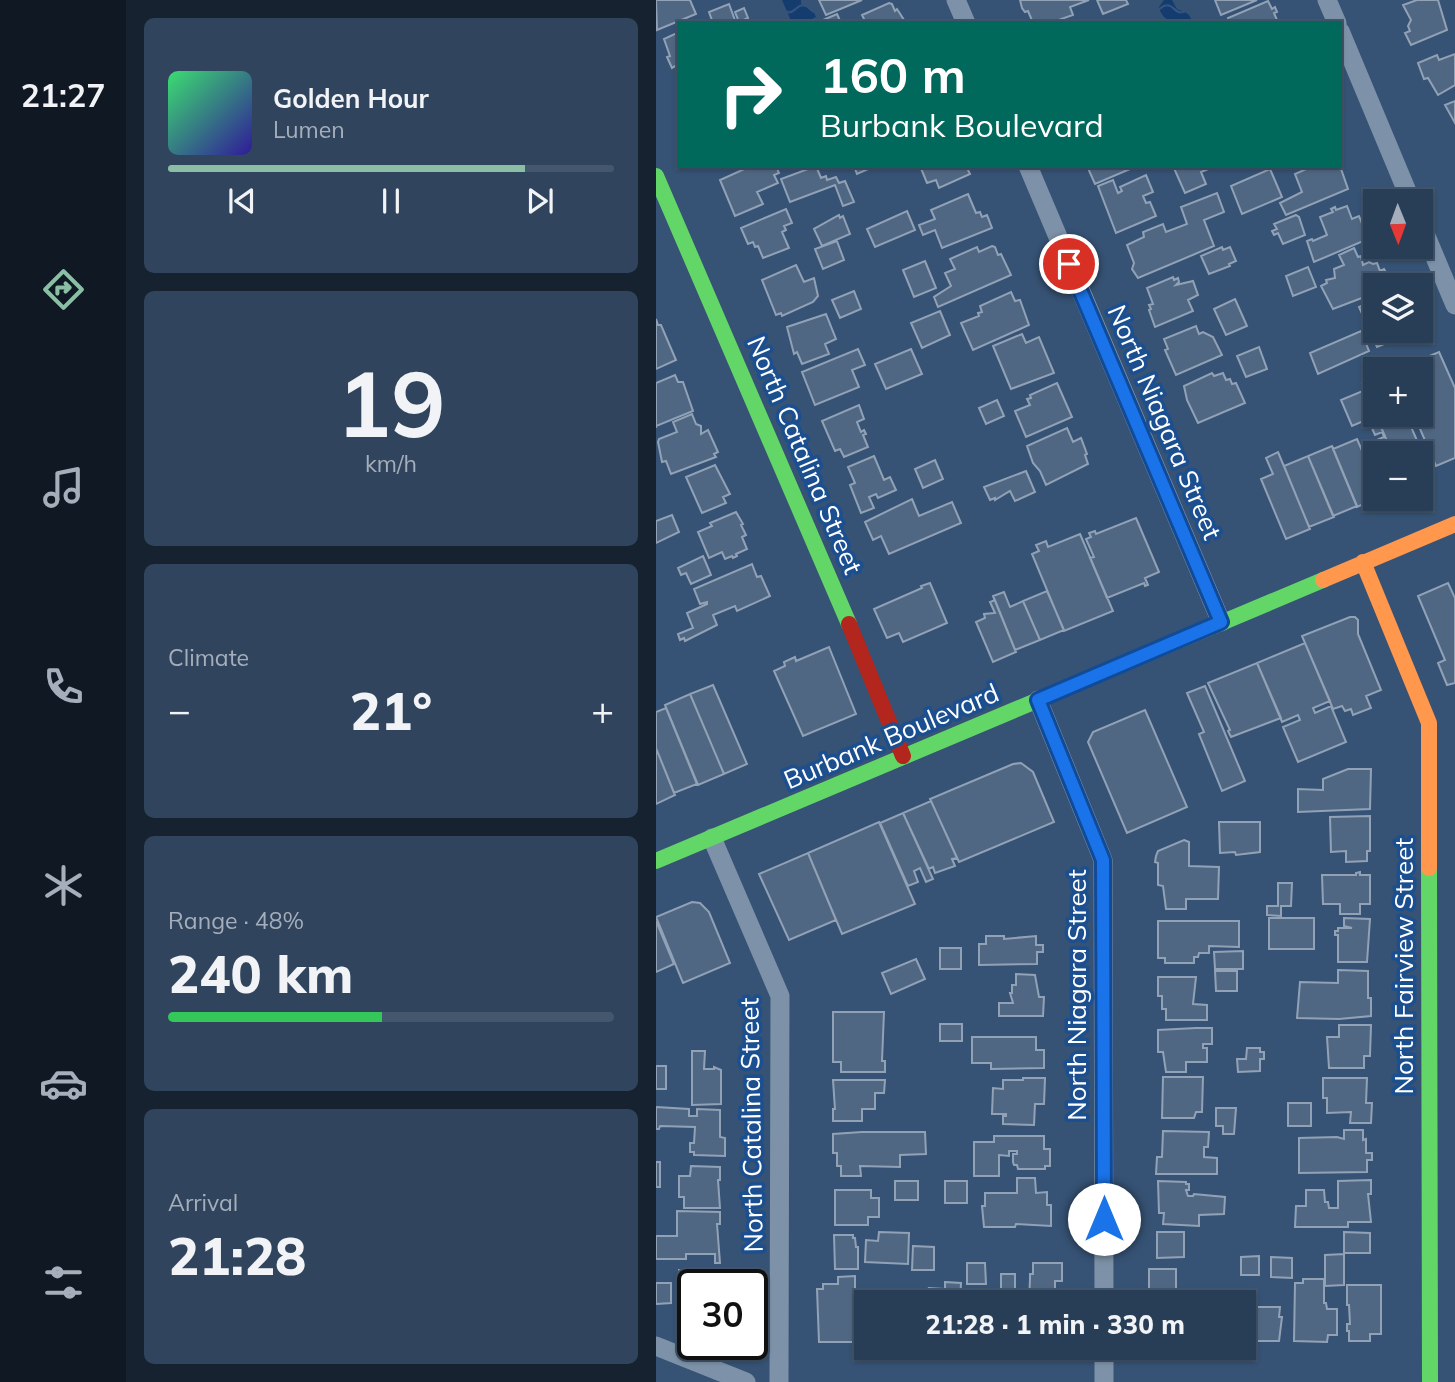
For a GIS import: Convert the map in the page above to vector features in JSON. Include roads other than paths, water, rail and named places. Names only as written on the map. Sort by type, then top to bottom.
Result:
[{"type":"street","points":[[956,0],[965,21]]},
{"type":"street","points":[[1327,0],[1336,21]]},
{"type":"street","points":[[1342,36],[1406,189]]},
{"type":"street","name":"North Niagara Street","points":[[1029,168],[1221,622]]},
{"type":"street","name":"North Catalina Street","points":[[656,176],[836,593],[903,756]]},
{"type":"street","points":[[1433,253],[1455,305]]},
{"type":"street","name":"Burbank Boulevard","points":[[656,861],[1455,524]]},
{"type":"street","name":"North Fairview Street","points":[[1363,562],[1429,723],[1430,1382]]},
{"type":"street","name":"North Niagara Street","points":[[1038,700],[1103,860],[1104,1290]]},
{"type":"street","name":"North Catalina Street","points":[[712,838],[780,996],[779,1382]]},
{"type":"street","points":[[656,1346],[746,1382]]},
{"type":"street","points":[[1104,1360],[1104,1382]]},
{"type":"water","points":[[782,0],[801,0],[801,4],[813,10],[816,17],[807,21],[791,21]]},
{"type":"water","points":[[1164,0],[1172,0],[1177,9],[1189,15],[1192,21],[1168,20],[1159,7]]}]
